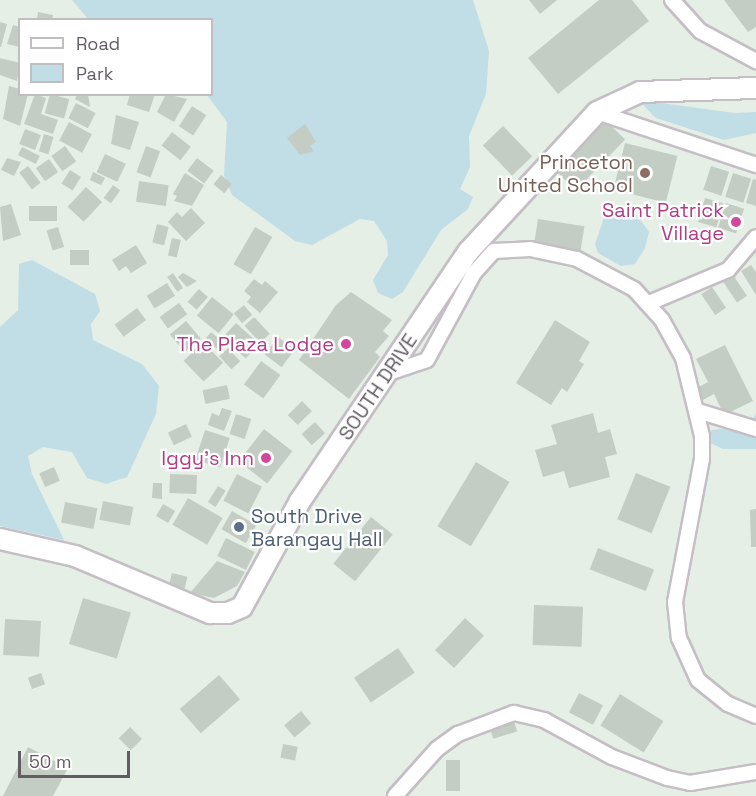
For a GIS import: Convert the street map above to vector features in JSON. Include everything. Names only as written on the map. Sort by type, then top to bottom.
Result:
[{"type":"main road","name":"SOUTH DRIVE","points":[[0,539],[75,556],[195,608],[228,614],[242,606],[253,591],[271,549],[300,501],[389,373],[468,252],[597,112],[640,92],[756,88]]},
{"type":"street","points":[[672,0],[700,31],[756,61]]},
{"type":"street","points":[[597,112],[756,165]]},
{"type":"street","points":[[649,303],[728,270],[756,237]]},
{"type":"street","points":[[389,373],[427,360],[474,273],[495,251],[530,249],[577,259],[615,276],[649,303],[684,358],[698,411],[702,459],[675,602],[675,621],[686,659],[698,680],[728,704],[756,716]]},
{"type":"street","points":[[698,411],[756,429]]},
{"type":"street","points":[[395,796],[437,749],[458,734],[514,713],[544,720],[612,757],[667,778],[690,783],[756,772]]},
{"type":"green space","points":[[72,0],[473,0],[489,51],[486,94],[469,136],[470,167],[460,189],[473,197],[468,209],[441,230],[403,292],[392,299],[378,293],[373,280],[388,255],[387,241],[374,221],[360,219],[312,245],[295,241],[232,195],[224,175],[227,122],[208,96],[213,96],[213,18],[87,18]]},
{"type":"green space","points":[[654,102],[735,113],[756,112],[756,133],[724,140],[656,118],[641,103]]},
{"type":"green space","points":[[618,206],[636,214],[649,232],[645,248],[635,264],[621,266],[598,253],[595,244],[606,212]]},
{"type":"green space","points":[[32,260],[95,294],[100,311],[91,324],[93,340],[142,364],[159,386],[156,414],[127,477],[106,484],[87,478],[72,452],[43,447],[28,456],[32,474],[64,540],[0,526],[0,327],[18,310],[19,264]]},
{"type":"green space","points":[[756,413],[756,449],[723,449],[706,441],[712,430],[750,425]]},
{"type":"building","points":[[529,0],[557,0],[540,14]]},
{"type":"building","points":[[599,0],[632,0],[649,21],[558,94],[528,58]]},
{"type":"building","points":[[724,0],[756,0],[756,27],[748,32]]},
{"type":"building","points":[[38,12],[53,15],[52,18],[37,18]]},
{"type":"building","points":[[0,22],[7,24],[1,47],[0,47]]},
{"type":"building","points":[[13,25],[18,26],[18,47],[7,44]]},
{"type":"building","points":[[0,58],[18,62],[17,81],[0,75]]},
{"type":"building","points":[[9,86],[18,88],[18,96],[28,96],[20,126],[3,119]]},
{"type":"building","points":[[34,96],[46,98],[41,114],[58,120],[53,134],[24,124]]},
{"type":"building","points":[[49,96],[69,99],[64,118],[45,113]]},
{"type":"building","points":[[76,96],[88,96],[90,107],[75,99]]},
{"type":"building","points":[[129,96],[154,96],[149,112],[127,105]]},
{"type":"building","points":[[165,96],[187,99],[174,122],[157,112]]},
{"type":"building","points":[[76,103],[96,113],[88,128],[68,118]]},
{"type":"building","points":[[192,106],[206,115],[193,135],[179,126]]},
{"type":"building","points":[[116,115],[139,122],[130,150],[111,144]]},
{"type":"building","points":[[605,120],[625,139],[576,191],[556,171]]},
{"type":"building","points":[[69,122],[92,134],[82,153],[59,141]]},
{"type":"building","points":[[305,124],[316,142],[310,146],[314,151],[300,155],[287,138]]},
{"type":"building","points":[[503,126],[532,156],[512,176],[483,145]]},
{"type":"building","points":[[25,129],[41,135],[35,150],[19,144]]},
{"type":"building","points":[[172,132],[191,147],[180,160],[162,145]]},
{"type":"building","points":[[44,134],[54,137],[48,154],[39,151]]},
{"type":"building","name":"Princeton United School","points":[[625,143],[677,156],[666,203],[613,190]]},
{"type":"building","points":[[65,146],[76,161],[62,171],[51,156]]},
{"type":"building","points":[[146,146],[160,151],[151,177],[136,172]]},
{"type":"building","points":[[22,147],[40,156],[36,164],[18,155]]},
{"type":"building","points":[[105,154],[126,164],[117,182],[97,172]]},
{"type":"building","points":[[7,158],[21,162],[14,176],[1,170]]},
{"type":"building","points":[[197,158],[214,171],[204,183],[187,171]]},
{"type":"building","points":[[49,159],[58,172],[45,181],[36,168]]},
{"type":"building","points":[[28,166],[41,183],[32,189],[19,173]]},
{"type":"building","points":[[711,166],[729,172],[721,196],[703,190]]},
{"type":"building","points":[[70,170],[81,177],[73,190],[62,184]]},
{"type":"building","points":[[93,172],[105,178],[101,185],[90,180]]},
{"type":"building","points":[[185,173],[204,185],[192,206],[174,201],[177,196],[173,194]]},
{"type":"building","points":[[733,173],[751,179],[743,203],[725,197]]},
{"type":"building","points":[[221,175],[232,184],[224,193],[213,184]]},
{"type":"building","points":[[753,179],[756,180],[756,206],[746,203]]},
{"type":"building","points":[[139,181],[169,185],[166,206],[136,202]]},
{"type":"building","points":[[113,185],[120,190],[111,203],[104,198]]},
{"type":"building","points":[[86,187],[102,202],[84,222],[68,207]]},
{"type":"building","points":[[705,198],[723,203],[716,227],[698,222]]},
{"type":"building","points":[[726,203],[744,209],[736,234],[718,228]]},
{"type":"building","points":[[11,204],[21,235],[3,241],[0,207]]},
{"type":"building","points":[[29,206],[57,206],[57,221],[29,221]]},
{"type":"building","points":[[191,208],[205,223],[186,241],[168,222],[177,212],[182,217]]},
{"type":"building","points":[[538,219],[584,226],[580,254],[534,247]]},
{"type":"building","points":[[157,224],[169,227],[164,245],[152,242]]},
{"type":"building","points":[[58,227],[64,247],[53,251],[47,231]]},
{"type":"building","points":[[255,227],[272,237],[251,274],[234,264]]},
{"type":"building","points":[[172,238],[181,240],[177,258],[168,256]]},
{"type":"building","points":[[136,245],[147,263],[131,273],[126,266],[119,271],[112,260]]},
{"type":"building","points":[[70,250],[89,250],[89,265],[70,265]]},
{"type":"building","points":[[751,265],[756,272],[756,295],[741,271]]},
{"type":"building","points":[[173,273],[183,288],[177,292],[167,277]]},
{"type":"building","points":[[183,273],[197,281],[187,287],[178,277]]},
{"type":"building","points":[[733,275],[747,296],[737,302],[723,282]]},
{"type":"building","points":[[254,279],[262,285],[265,281],[278,292],[260,313],[247,302],[251,297],[244,291]]},
{"type":"building","points":[[167,283],[175,296],[155,308],[147,296]]},
{"type":"building","points":[[712,287],[726,308],[715,315],[701,294]]},
{"type":"building","points":[[199,289],[208,297],[197,310],[188,302]]},
{"type":"building","name":"The Plaza Lodge","points":[[351,292],[392,320],[383,331],[389,336],[375,352],[380,357],[349,399],[299,360],[336,305]]},
{"type":"building","points":[[212,297],[234,315],[219,333],[197,316]]},
{"type":"building","points":[[179,303],[187,314],[168,328],[160,317]]},
{"type":"building","points":[[244,305],[252,315],[242,323],[234,313]]},
{"type":"building","points":[[137,308],[146,320],[124,337],[115,325]]},
{"type":"building","points":[[254,317],[270,334],[260,343],[244,326]]},
{"type":"building","points":[[555,320],[590,342],[579,361],[584,364],[567,392],[562,388],[551,405],[516,383]]},
{"type":"building","points":[[186,321],[201,339],[185,352],[170,334]]},
{"type":"building","points":[[236,323],[259,344],[246,359],[223,338]]},
{"type":"building","points":[[211,332],[224,343],[218,350],[205,339]]},
{"type":"building","points":[[278,337],[295,350],[282,367],[265,355]]},
{"type":"building","points":[[203,342],[223,363],[204,382],[184,361]]},
{"type":"building","points":[[725,345],[753,401],[724,415],[714,394],[701,401],[695,389],[708,382],[696,359]]},
{"type":"building","points":[[228,348],[240,361],[231,369],[219,356]]},
{"type":"building","points":[[261,361],[280,375],[263,399],[244,384]]},
{"type":"building","points":[[227,385],[230,399],[205,404],[203,390]]},
{"type":"building","points":[[302,401],[312,411],[298,425],[288,415]]},
{"type":"building","points":[[222,408],[232,411],[224,431],[208,425],[212,413],[219,416]]},
{"type":"building","points":[[593,413],[598,433],[610,429],[617,454],[605,457],[610,477],[569,488],[564,471],[543,477],[535,450],[557,444],[551,425]]},
{"type":"building","points":[[236,414],[251,419],[245,439],[230,434]]},
{"type":"building","points":[[315,422],[325,433],[312,445],[302,434]]},
{"type":"building","points":[[186,424],[192,437],[174,445],[168,432]]},
{"type":"building","points":[[264,429],[292,451],[267,483],[239,461]]},
{"type":"building","points":[[205,430],[230,438],[220,468],[195,459]]},
{"type":"building","points":[[476,462],[509,482],[471,546],[437,526]]},
{"type":"building","points":[[54,467],[60,481],[45,487],[39,473]]},
{"type":"building","points":[[636,473],[670,487],[652,533],[617,519]]},
{"type":"building","points":[[170,474],[197,475],[196,494],[169,493]]},
{"type":"building","points":[[237,474],[262,487],[248,513],[223,501]]},
{"type":"building","points":[[153,483],[162,483],[162,499],[152,498]]},
{"type":"building","points":[[218,486],[226,491],[216,507],[208,502]]},
{"type":"building","points":[[188,498],[223,518],[207,545],[172,525]]},
{"type":"building","points":[[103,501],[133,507],[130,526],[99,520]]},
{"type":"building","points":[[65,502],[97,508],[93,529],[61,523]]},
{"type":"building","points":[[163,504],[175,511],[168,523],[156,516]]},
{"type":"building","points":[[756,509],[756,547],[751,547],[750,510]]},
{"type":"building","points":[[232,511],[256,525],[246,543],[222,529]]},
{"type":"building","points":[[371,517],[393,535],[355,581],[333,564]]},
{"type":"building","points":[[226,538],[255,552],[246,570],[217,556]]},
{"type":"building","points":[[598,548],[654,570],[646,591],[590,569]]},
{"type":"building","points":[[217,561],[245,572],[237,586],[214,598],[190,593]]},
{"type":"building","points":[[172,573],[188,577],[185,589],[169,585]]},
{"type":"building","points":[[83,598],[131,613],[117,659],[69,644]]},
{"type":"building","points":[[534,605],[583,607],[582,647],[533,645]]},
{"type":"building","points":[[465,618],[484,636],[454,668],[435,650]]},
{"type":"building","points":[[5,619],[41,621],[39,657],[3,655]]},
{"type":"building","points":[[398,648],[415,673],[371,703],[354,678]]},
{"type":"building","points":[[41,673],[45,684],[32,689],[28,678]]},
{"type":"building","points":[[219,675],[240,699],[201,733],[180,709]]},
{"type":"building","points":[[579,693],[603,705],[593,725],[569,713]]},
{"type":"building","points":[[620,694],[663,721],[644,752],[600,725]]},
{"type":"building","points":[[301,711],[311,723],[294,737],[284,725]]},
{"type":"building","points":[[513,718],[517,731],[493,739],[489,725]]},
{"type":"building","points":[[130,727],[142,739],[131,750],[119,738]]},
{"type":"building","points":[[283,744],[298,747],[295,761],[280,758]]},
{"type":"building","points":[[28,747],[68,768],[53,796],[3,796]]},
{"type":"building","points":[[446,760],[460,760],[460,791],[446,791]]},
{"type":"place","name":"Princeton United School","points":[[645,173]]},
{"type":"place","name":"Saint Patrick Village","points":[[736,222]]},
{"type":"place","name":"The Plaza Lodge","points":[[346,344]]},
{"type":"place","name":"Iggy's Inn","points":[[266,458]]},
{"type":"place","name":"South Drive Barangay Hall","points":[[239,527]]}]
